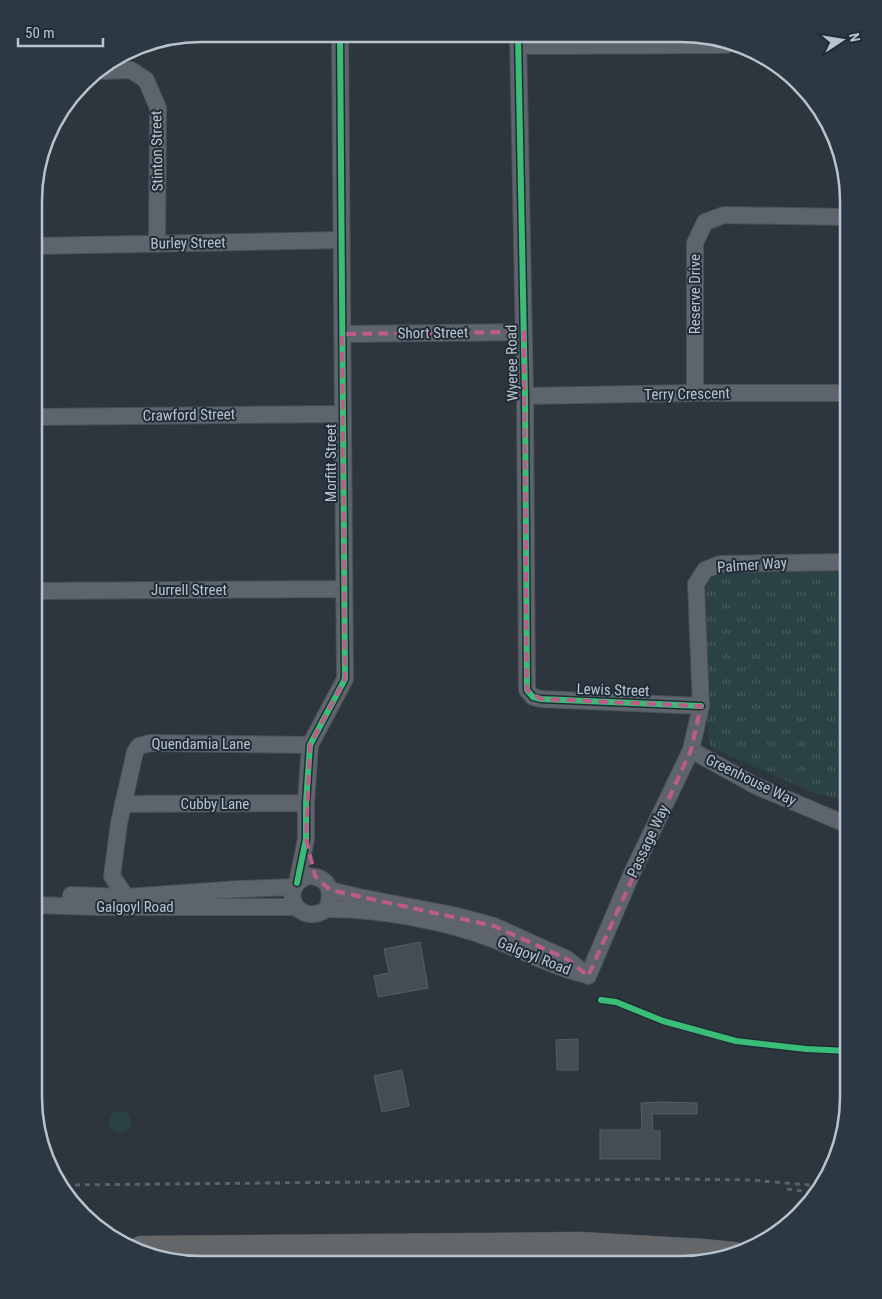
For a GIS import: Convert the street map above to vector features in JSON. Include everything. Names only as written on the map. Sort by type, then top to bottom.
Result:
[{"type":"highway","points":[[151,1248],[580,1244],[715,1252]]},
{"type":"street","name":"Morfitt Street","points":[[296,885],[306,839],[306,803],[310,745],[345,679],[340,42]]},
{"type":"street","name":"Wyeree Road","points":[[518,42],[525,396],[527,690]]},
{"type":"street","points":[[601,42],[703,44]]},
{"type":"street","name":"Stinton Street","points":[[113,70],[131,70],[146,80],[158,108],[157,244]]},
{"type":"street","name":"Reserve Drive","points":[[695,393],[695,244],[705,222],[724,215],[840,216]]},
{"type":"street","name":"Burley Street","points":[[42,246],[342,240]]},
{"type":"street","name":"Short Street","points":[[342,334],[524,332]]},
{"type":"street","name":"Terry Crescent","points":[[525,396],[840,393]]},
{"type":"street","name":"Crawford Street","points":[[42,417],[343,414]]},
{"type":"street","name":"Palmer Way","points":[[701,706],[696,584],[705,570],[720,564],[840,562]]},
{"type":"street","name":"Jurrell Street","points":[[42,591],[344,589]]},
{"type":"street","name":"Lewis Street","points":[[527,690],[533,697],[541,699],[701,706]]},
{"type":"street","name":"Passage Way","points":[[588,976],[632,872],[691,750],[701,706]]},
{"type":"street","name":"Quendamia Lane","points":[[113,879],[119,823],[135,752],[140,746],[150,743],[310,745]]},
{"type":"street","name":"Greenhouse Way","points":[[691,750],[756,786],[839,822]]},
{"type":"street","name":"Cubby Lane","points":[[123,804],[306,803]]},
{"type":"street","name":"Greenhouse Way","points":[[812,809],[839,813]]},
{"type":"street","name":"Morfitt Street","points":[[306,839],[316,876]]},
{"type":"street","points":[[308,876],[316,876],[322,879],[330,890],[328,909],[316,914],[302,912],[296,907],[293,900],[296,885],[308,876]]},
{"type":"street","points":[[99,896],[113,879],[126,897]]},
{"type":"street","name":"Galgoyl Road","points":[[42,894],[126,897],[296,885]]},
{"type":"street","name":"Galgoyl Road","points":[[330,890],[432,916],[446,924],[494,940],[562,970],[588,976]]},
{"type":"street","name":"Galgoyl Road","points":[[42,905],[296,907]]},
{"type":"street","name":"Galgoyl Road","points":[[328,909],[357,909],[432,916]]},
{"type":"highlighted area","points":[[524,332],[527,690],[541,699],[701,706],[691,750],[588,976],[567,959],[494,926],[330,890],[315,876],[306,839],[310,745],[345,679],[342,334]]},
{"type":"green space","points":[[840,568],[839,798],[816,794],[712,748],[708,739],[706,584],[710,575],[722,571]]},
{"type":"green space","points":[[120,1111],[130,1118],[131,1122],[124,1132],[120,1133],[110,1126],[109,1122],[116,1112]]},
{"type":"building","points":[[420,942],[428,988],[378,997],[374,976],[389,973],[384,949]]},
{"type":"building","points":[[578,1039],[578,1070],[557,1070],[556,1040]]},
{"type":"building","points":[[402,1070],[409,1106],[382,1112],[374,1076]]},
{"type":"building","points":[[641,1103],[697,1103],[697,1114],[652,1114],[653,1131],[660,1131],[660,1159],[600,1159],[600,1130],[642,1130]]},
{"type":"railway","points":[[68,1185],[675,1179],[751,1180],[813,1185]]},
{"type":"railway","points":[[787,1189],[808,1192]]},
{"type":"cycle path","points":[[297,883],[306,839],[306,803],[310,745],[345,679],[340,42]]},
{"type":"cycle path","points":[[518,42],[525,396],[527,690],[533,697],[541,699],[701,706]]},
{"type":"cycle path","points":[[601,1000],[616,1002],[663,1021],[736,1041],[839,1051]]}]
